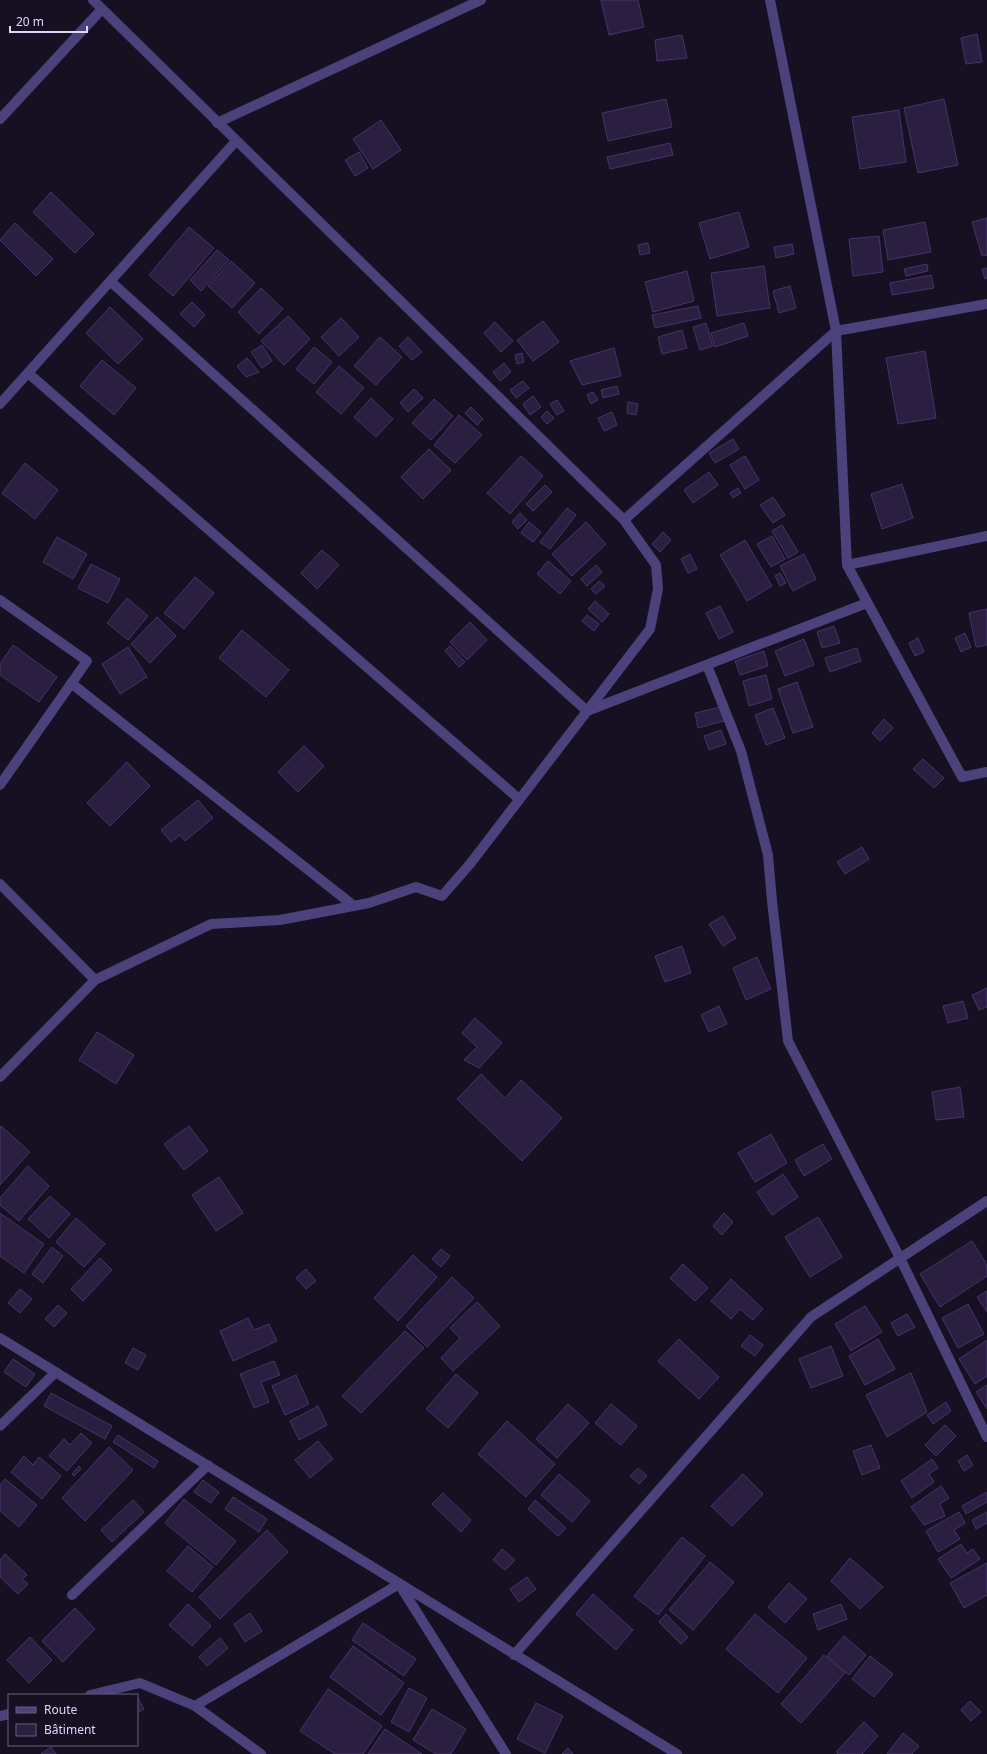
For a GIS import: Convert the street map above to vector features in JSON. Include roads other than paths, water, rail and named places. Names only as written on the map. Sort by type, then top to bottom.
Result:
[{"type":"street","points":[[0,1077],[96,980],[211,924],[280,920],[354,906],[416,887],[442,896],[470,864],[650,629],[658,589],[656,564],[624,520],[236,142],[93,0]]},
{"type":"street","points":[[217,123],[481,0]]},
{"type":"street","points":[[770,0],[836,330],[846,565],[962,777],[987,772]]},
{"type":"street","points":[[0,119],[102,9]]},
{"type":"street","points":[[0,404],[236,142]]},
{"type":"street","points":[[110,281],[587,711]]},
{"type":"street","points":[[624,520],[836,330],[987,304]]},
{"type":"street","points":[[28,372],[519,799]]},
{"type":"street","points":[[846,565],[987,536]]},
{"type":"street","points":[[0,600],[87,661],[0,785]]},
{"type":"street","points":[[587,711],[867,603]]},
{"type":"street","points":[[707,665],[741,751],[768,855],[788,1041],[900,1258],[987,1437]]},
{"type":"street","points":[[71,683],[354,906]]},
{"type":"street","points":[[0,884],[96,980]]},
{"type":"street","points":[[514,1655],[811,1317],[987,1201]]},
{"type":"street","points":[[0,1338],[677,1754]]},
{"type":"street","points":[[0,1426],[56,1372]]},
{"type":"street","points":[[72,1595],[208,1465]]},
{"type":"street","points":[[195,1706],[399,1584]]},
{"type":"street","points":[[399,1584],[506,1754]]},
{"type":"street","points":[[94,1694],[140,1683],[195,1706],[261,1754]]}]
